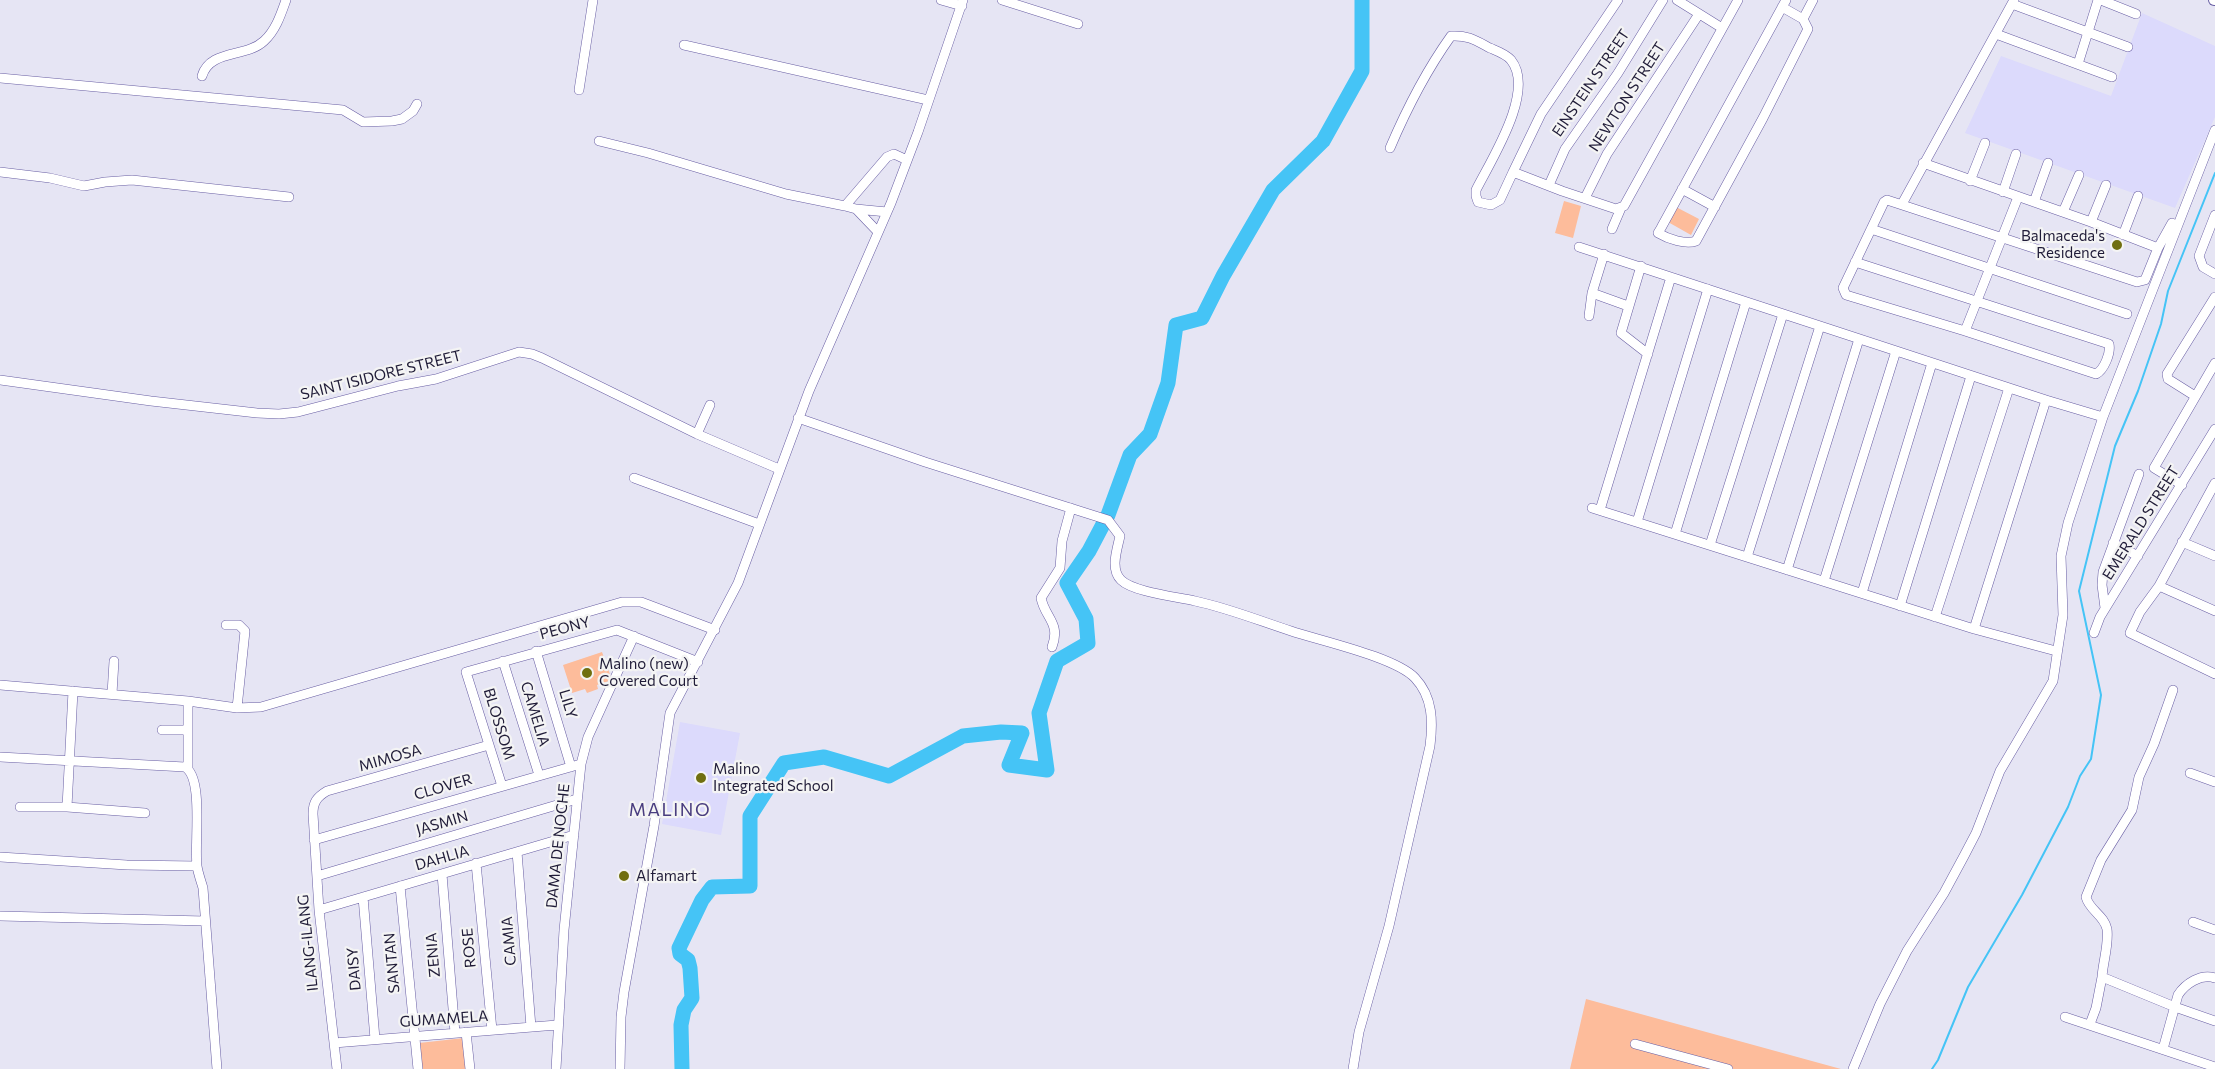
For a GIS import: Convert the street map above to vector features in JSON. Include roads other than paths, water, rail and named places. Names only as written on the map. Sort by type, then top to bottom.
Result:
[{"type":"street","points":[[202,76],[205,67],[215,59],[245,52],[264,41],[278,22],[286,0]]},
{"type":"street","points":[[579,90],[593,0]]},
{"type":"street","points":[[620,1069],[624,992],[654,826],[668,722],[674,704],[738,583],[798,418],[887,212],[907,160],[962,3],[942,0]]},
{"type":"street","points":[[1002,0],[1078,24]]},
{"type":"street","points":[[1390,148],[1408,106],[1440,52],[1451,36],[1466,35],[1511,60],[1516,68],[1518,88],[1514,113],[1476,190],[1478,202],[1491,205],[1500,200],[1541,114],[1618,0]]},
{"type":"street","name":"EINSTEIN STREET","points":[[1549,185],[1565,148],[1618,73],[1663,0]]},
{"type":"street","points":[[1677,0],[1722,28]]},
{"type":"street","points":[[1612,229],[1621,208],[1738,0]]},
{"type":"street","points":[[1803,19],[1813,0]]},
{"type":"street","points":[[2078,64],[2100,0],[2136,14]]},
{"type":"street","points":[[1902,204],[2013,2],[2128,47]]},
{"type":"street","points":[[1784,4],[1803,19],[1808,28],[1715,207],[1693,243],[1662,236],[1658,233],[1784,4]]},
{"type":"street","name":"NEWTON STREET","points":[[1585,198],[1607,154],[1699,14]]},
{"type":"street","points":[[1996,34],[2112,77]]},
{"type":"street","points":[[684,45],[928,100]]},
{"type":"street","points":[[0,78],[343,110],[363,122],[397,120],[413,111],[417,104]]},
{"type":"street","points":[[1853,1069],[1880,1004],[1907,951],[1944,893],[1976,833],[2000,771],[2053,681],[2063,615],[2061,556],[2068,523],[2103,417],[2215,130]]},
{"type":"street","points":[[599,141],[786,194],[856,209],[887,212]]},
{"type":"street","points":[[1970,181],[1985,143]]},
{"type":"street","points":[[845,206],[886,157],[894,154],[907,160]]},
{"type":"street","points":[[2003,192],[2016,154]]},
{"type":"street","points":[[1923,163],[2158,248]]},
{"type":"street","points":[[2034,202],[2048,163]]},
{"type":"street","points":[[0,172],[50,178],[84,186],[132,180],[289,197]]},
{"type":"street","points":[[1513,172],[1585,198],[1621,208]]},
{"type":"street","points":[[2063,212],[2079,175]]},
{"type":"street","points":[[2091,222],[2106,185]]},
{"type":"street","points":[[1682,189],[1715,207]]},
{"type":"street","points":[[2123,235],[2138,196]]},
{"type":"street","points":[[1965,331],[2018,197]]},
{"type":"street","points":[[1855,262],[2109,344],[2110,349],[2101,372],[2097,374],[1846,295],[1843,288],[1855,262],[1884,201],[1890,200],[2137,282],[2145,280],[2158,248],[2172,223]]},
{"type":"street","points":[[856,209],[878,232]]},
{"type":"street","points":[[2215,215],[2199,256],[2204,267],[2215,274]]},
{"type":"street","points":[[1871,229],[2127,314]]},
{"type":"street","points":[[1580,247],[1971,376],[2103,417]]},
{"type":"street","points":[[1589,316],[1592,294],[1604,254]]},
{"type":"street","points":[[1641,266],[1621,334],[1648,354]]},
{"type":"street","points":[[1671,277],[1648,354],[1596,509],[1935,617],[2056,651]]},
{"type":"street","points":[[1637,522],[1708,289]]},
{"type":"street","points":[[1592,294],[1628,306]]},
{"type":"street","points":[[2196,396],[2168,379],[2167,374],[2215,297]]},
{"type":"street","points":[[1675,534],[1746,302]]},
{"type":"street","points":[[1710,545],[1783,314]]},
{"type":"street","points":[[1747,557],[1820,326]]},
{"type":"street","points":[[1787,570],[1858,339]]},
{"type":"street","points":[[1824,581],[1896,351]]},
{"type":"street","name":"SAINT ISIDORE STREET","points":[[0,380],[151,401],[279,414],[436,379],[525,352],[542,358],[697,434],[780,469]]},
{"type":"street","points":[[1862,593],[1932,363]]},
{"type":"street","points":[[2182,485],[2154,468],[2215,363]]},
{"type":"street","points":[[1900,606],[1971,376]]},
{"type":"street","points":[[1935,617],[2009,388]]},
{"type":"street","points":[[1974,629],[2046,400]]},
{"type":"street","points":[[697,434],[710,405]]},
{"type":"street","points":[[798,418],[925,462],[1108,520],[1120,536],[1115,566],[1117,574],[1126,584],[1200,602],[1397,666],[1417,680],[1428,702],[1432,717],[1430,746],[1389,926],[1359,1032],[1353,1069]]},
{"type":"street","name":"EMERALD STREET","points":[[2094,633],[2105,608],[2215,429]]},
{"type":"street","points":[[2105,608],[2103,572],[2139,474]]},
{"type":"street","points":[[634,478],[759,524]]},
{"type":"street","points":[[2215,483],[2159,586],[2140,612],[2130,636],[2215,674]]},
{"type":"street","points":[[1052,647],[1056,629],[1041,598],[1060,568],[1062,541],[1071,508]]},
{"type":"street","points":[[2182,542],[2215,556]]},
{"type":"street","points":[[2113,543],[2138,556]]},
{"type":"street","points":[[2159,586],[2215,611]]},
{"type":"street","points":[[0,685],[188,701],[237,708],[261,707],[622,602],[641,602],[715,630]]},
{"type":"street","points":[[226,625],[239,625],[245,631],[237,708]]},
{"type":"street","name":"PEONY","points":[[466,672],[611,630],[634,636],[698,662]]},
{"type":"street","name":"DAMA DE NOCHE","points":[[556,1069],[564,930],[581,764],[588,737],[634,636]]},
{"type":"street","name":"LILY","points":[[536,651],[571,766]]},
{"type":"street","points":[[112,694],[114,661]]},
{"type":"street","name":"CAMELIA","points":[[503,661],[539,776]]},
{"type":"street","name":"BLOSSOM","points":[[466,672],[502,786]]},
{"type":"street","points":[[2090,1024],[2096,1008],[2102,977],[2107,928],[2097,912],[2089,906],[2086,897],[2101,861],[2132,810],[2139,777],[2154,744],[2173,690]]},
{"type":"street","points":[[67,807],[73,691]]},
{"type":"street","points":[[188,701],[188,768],[196,787],[197,866],[203,888],[217,1069]]},
{"type":"street","points":[[162,730],[188,730]]},
{"type":"street","name":"MIMOSA","points":[[313,814],[314,801],[327,791],[489,745]]},
{"type":"street","points":[[0,757],[188,768]]},
{"type":"street","name":"CLOVER","points":[[314,840],[581,764]]},
{"type":"street","points":[[2190,773],[2215,782]]},
{"type":"street","name":"JASMIN","points":[[317,876],[577,799]]},
{"type":"street","points":[[20,807],[67,807],[145,813]]},
{"type":"street","name":"ILANG-ILANG","points":[[313,814],[319,909],[337,1069]]},
{"type":"street","name":"DAHLIA","points":[[319,909],[574,835]]},
{"type":"street","name":"CAMIA","points":[[517,852],[531,1027]]},
{"type":"street","points":[[0,857],[128,865],[197,866]]},
{"type":"street","name":"ROSE","points":[[476,864],[492,1030]]},
{"type":"street","name":"ZENIA","points":[[442,874],[455,1033]]},
{"type":"street","name":"SANTAN","points":[[400,886],[418,1069]]},
{"type":"street","name":"DAISY","points":[[363,897],[375,1039]]},
{"type":"street","points":[[0,916],[205,921]]},
{"type":"street","points":[[2193,922],[2215,930]]},
{"type":"street","points":[[2163,1049],[2182,988],[2197,978],[2210,976],[2215,978]]},
{"type":"street","points":[[2102,977],[2215,1021]]},
{"type":"street","points":[[2065,1017],[2215,1066]]},
{"type":"street","name":"GUMAMELA","points":[[334,1042],[557,1025]]},
{"type":"street","points":[[466,1032],[470,1069]]},
{"type":"street","points":[[1635,1044],[1728,1069]]},
{"type":"waterway","points":[[682,1069],[681,1025],[684,1010],[692,998],[688,960],[680,954],[679,948],[702,900],[712,887],[750,886],[750,816],[784,763],[824,757],[889,776],[963,736],[1001,732],[1022,733],[1009,765],[1047,770],[1039,713],[1057,661],[1088,643],[1086,619],[1067,583],[1089,551],[1108,515],[1130,455],[1150,434],[1168,383],[1176,325],[1202,318],[1223,276],[1273,190],[1323,141],[1362,71],[1362,0]]},
{"type":"waterway","points":[[1932,1069],[1938,1060],[1968,987],[2022,895],[2068,807],[2080,776],[2091,759],[2101,695],[2079,591],[2115,446],[2138,391],[2161,324],[2168,291],[2215,173]]},
{"type":"place","name":"Balmaceda's Residence","points":[[2117,245]]},
{"type":"place","name":"Malino (new) Covered Court","points":[[587,673]]},
{"type":"place","name":"Malino Integrated School","points":[[701,778]]},
{"type":"place","name":"Alfamart","points":[[624,876]]},
{"type":"district","name":"MALINO","points":[[670,810]]}]
